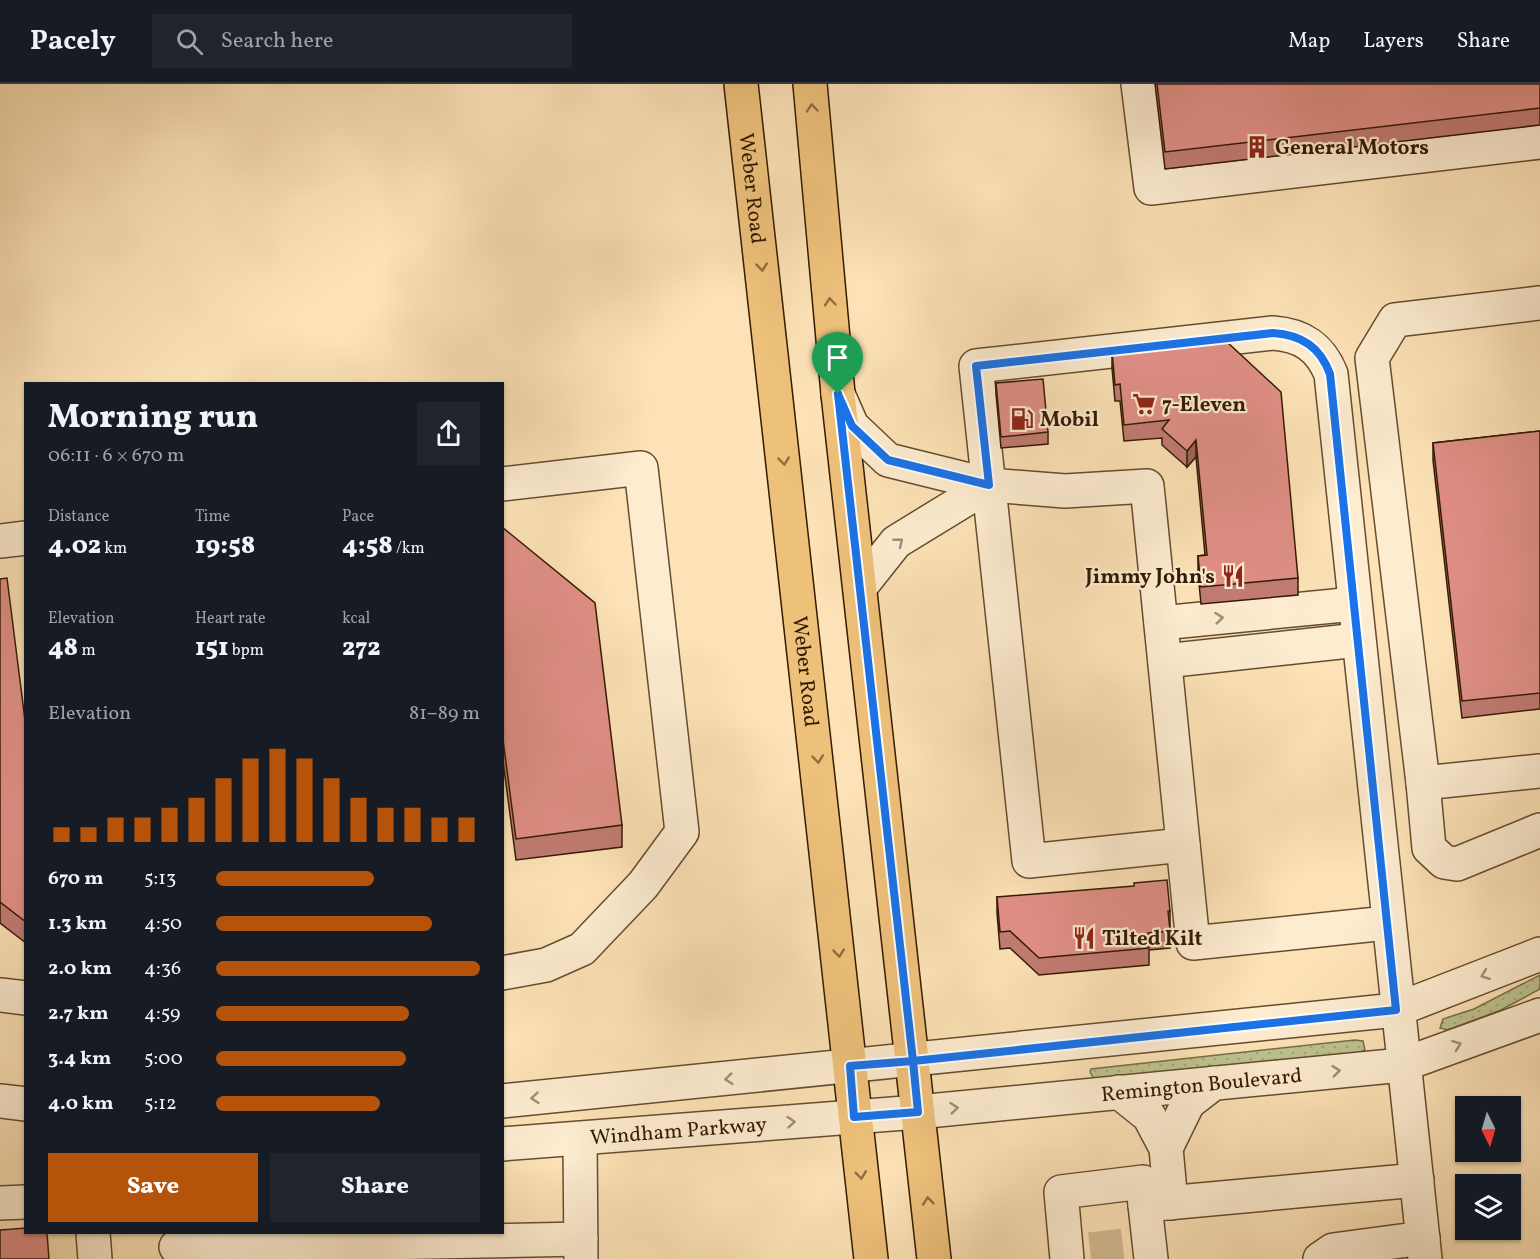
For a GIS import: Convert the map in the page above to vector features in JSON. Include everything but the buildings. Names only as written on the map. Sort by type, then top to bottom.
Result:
[{"type":"main road","name":"Weber Road","points":[[741,84],[871,1259]]},
{"type":"main road","points":[[810,84],[838,394],[934,1259]]},
{"type":"street","points":[[1138,84],[1151,188],[1540,142]]},
{"type":"street","points":[[1540,303],[1395,320],[1372,358],[1429,848],[1444,862],[1457,864],[1540,830]]},
{"type":"street","points":[[1183,845],[1029,861],[976,366],[1273,333],[1288,334],[1315,348],[1325,360],[1330,374],[1396,1010],[1424,1249],[1334,1250],[1320,1259]]},
{"type":"street","points":[[838,394],[852,426],[888,460],[989,485],[1065,491],[1147,486],[1193,943],[1387,923]]},
{"type":"street","points":[[504,484],[641,468],[682,832],[643,885],[582,949],[546,965],[504,973]]},
{"type":"street","points":[[861,586],[896,542],[989,485]]},
{"type":"street","points":[[0,541],[24,538]]},
{"type":"street","points":[[1161,623],[1354,604]]},
{"type":"street","points":[[1165,661],[1358,640]]},
{"type":"street","points":[[1423,783],[1540,771]]},
{"type":"street","points":[[504,1101],[913,1061],[1396,1010],[1540,954]]},
{"type":"street","points":[[0,995],[24,998]]},
{"type":"street","name":"Remington Boulevard","points":[[854,1117],[1402,1065],[1540,1015]]},
{"type":"street","points":[[1141,1249],[1158,1204],[1166,1148],[1188,1103],[1214,1083]]},
{"type":"street","points":[[1119,1092],[1149,1116],[1166,1148]]},
{"type":"street","points":[[0,1101],[24,1104]]},
{"type":"street","name":"Windham Parkway","points":[[504,1144],[580,1140],[854,1117]]},
{"type":"street","points":[[175,1246],[581,1249],[580,1140]]},
{"type":"street","points":[[1158,1204],[1417,1180]]},
{"type":"street","points":[[1074,1253],[1061,1192],[1143,1182],[1158,1204]]},
{"type":"street","points":[[0,1203],[24,1202]]},
{"type":"street","points":[[93,1234],[95,1259]]},
{"type":"green space","points":[[1540,975],[1540,989],[1501,1010],[1448,1030],[1440,1028],[1443,1019],[1474,1009]]},
{"type":"green space","points":[[1355,1040],[1363,1041],[1365,1050],[1358,1053],[1094,1079],[1090,1072],[1091,1069]]},
{"type":"tunnel","points":[[1090,1249],[1123,1245]]},
{"type":"place","name":"General Motors","points":[[1257,147]]},
{"type":"place","name":"7-Eleven","points":[[1144,404]]},
{"type":"place","name":"Mobil","points":[[1022,419]]},
{"type":"place","name":"Jimmy John's","points":[[1233,576]]},
{"type":"place","name":"Tilted Kilt","points":[[1084,938]]},
{"type":"route","points":[[838,394],[852,426],[888,460],[989,485],[976,366],[1273,333],[1288,334],[1303,339],[1315,348],[1325,360],[1330,374],[1396,1010],[913,1061],[918,1112],[854,1117],[850,1066],[913,1061],[838,394]]}]
